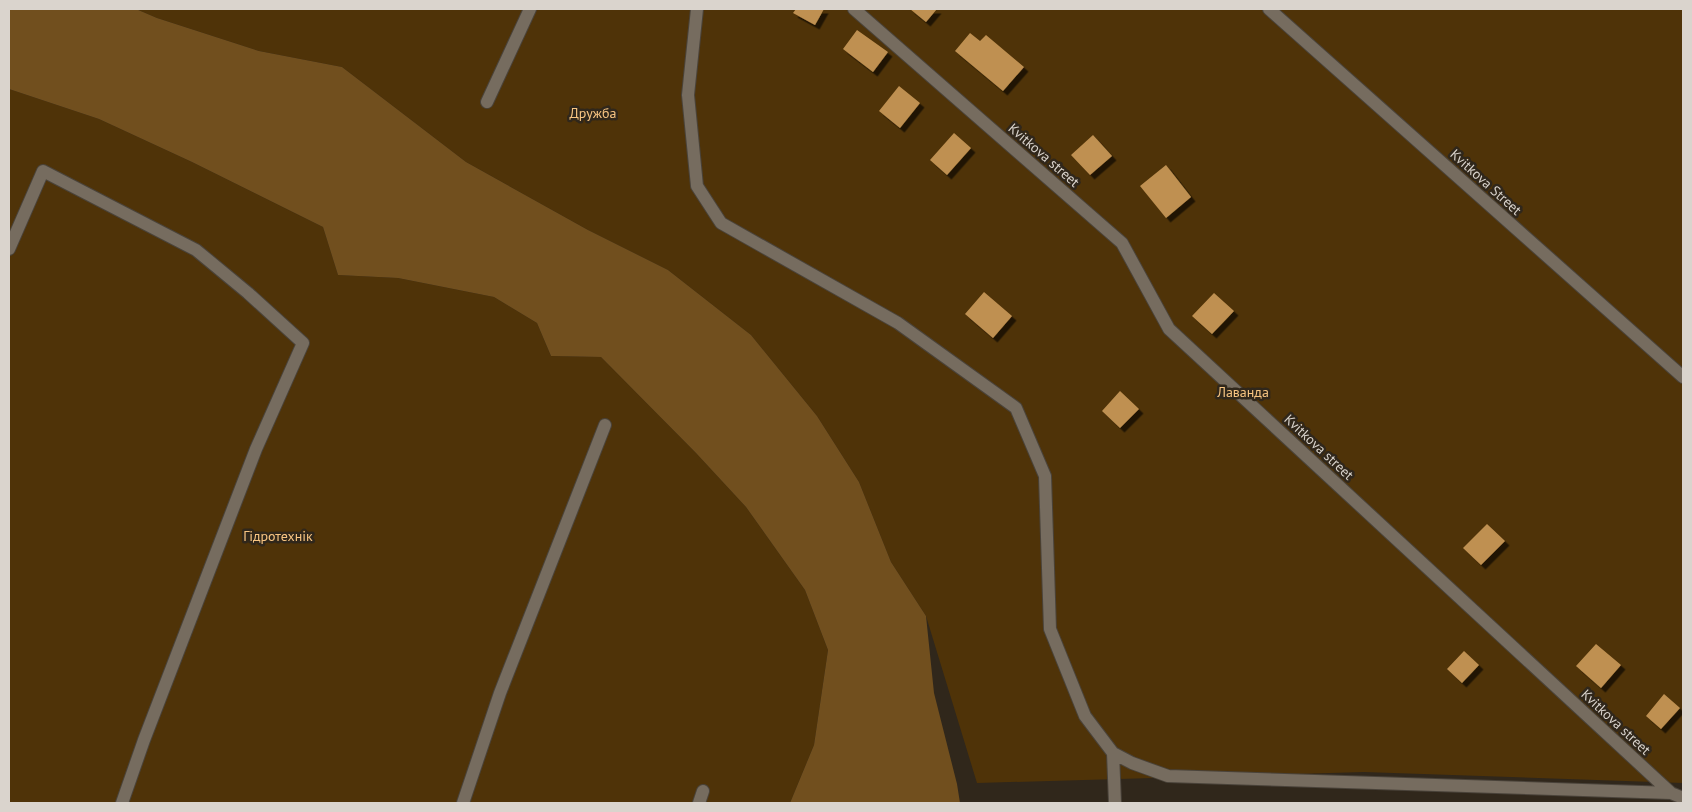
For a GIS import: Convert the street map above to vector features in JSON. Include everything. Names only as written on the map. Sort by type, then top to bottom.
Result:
[{"type":"street","points":[[487,102],[530,9]]},
{"type":"street","points":[[697,9],[688,95],[697,186],[721,223],[898,324],[1016,408],[1045,476],[1050,629],[1085,716],[1112,753],[1132,763],[1168,776],[1677,796]]},
{"type":"street","name":"Kvitkova street","points":[[854,9],[1122,243],[1169,329],[1677,796]]},
{"type":"street","name":"Kvitkova Street","points":[[1269,9],[1683,377]]},
{"type":"street","points":[[9,249],[43,171],[196,250],[248,293],[303,343],[256,448],[144,740],[122,803]]},
{"type":"street","points":[[463,803],[500,693],[605,425]]},
{"type":"street","points":[[1112,753],[1115,803]]},
{"type":"street","points":[[698,803],[703,791]]},
{"type":"green space","name":"Лаванда","points":[[136,9],[1683,9],[1683,783],[1364,772],[977,783],[926,616],[891,562],[859,482],[817,416],[751,335],[668,270],[588,230],[466,162],[342,67],[259,51],[157,18]]},
{"type":"green space","name":"Гідротехнік","points":[[9,89],[99,119],[192,162],[323,227],[338,275],[398,278],[494,297],[537,323],[551,356],[601,357],[696,453],[746,507],[805,590],[828,650],[814,745],[790,803],[9,803]]},
{"type":"shaded area","points":[[9,9],[136,9],[157,18],[259,51],[342,67],[466,162],[588,230],[668,270],[751,335],[817,416],[859,482],[891,562],[926,616],[934,693],[960,803],[790,803],[814,745],[828,650],[805,590],[746,507],[696,453],[601,357],[551,356],[537,323],[494,297],[398,278],[338,275],[323,227],[192,162],[99,119],[9,89]]},
{"type":"building","points":[[796,9],[824,9],[815,25],[793,13]]},
{"type":"building","points":[[910,9],[937,9],[926,22]]},
{"type":"building","points":[[857,30],[888,52],[873,72],[843,49]]},
{"type":"building","points":[[970,33],[980,41],[986,35],[1024,67],[1003,91],[955,51]]},
{"type":"building","points":[[899,86],[920,103],[900,128],[879,111]]},
{"type":"building","points":[[954,133],[971,148],[947,175],[930,160]]},
{"type":"building","points":[[1093,135],[1112,156],[1090,175],[1071,155]]},
{"type":"building","points":[[1166,165],[1191,197],[1166,218],[1140,186]]},
{"type":"building","points":[[984,292],[1012,316],[993,338],[965,314]]},
{"type":"building","points":[[1214,293],[1234,311],[1212,334],[1192,316]]},
{"type":"building","points":[[1120,391],[1139,409],[1120,428],[1102,411]]},
{"type":"building","points":[[1487,524],[1505,541],[1481,565],[1463,548]]},
{"type":"building","points":[[1596,644],[1621,665],[1601,688],[1576,666]]},
{"type":"building","points":[[1464,651],[1479,665],[1462,683],[1447,669]]},
{"type":"building","points":[[1664,694],[1680,708],[1661,729],[1646,716]]},
{"type":"park label","name":"Дружба","points":[[593,113]]}]
